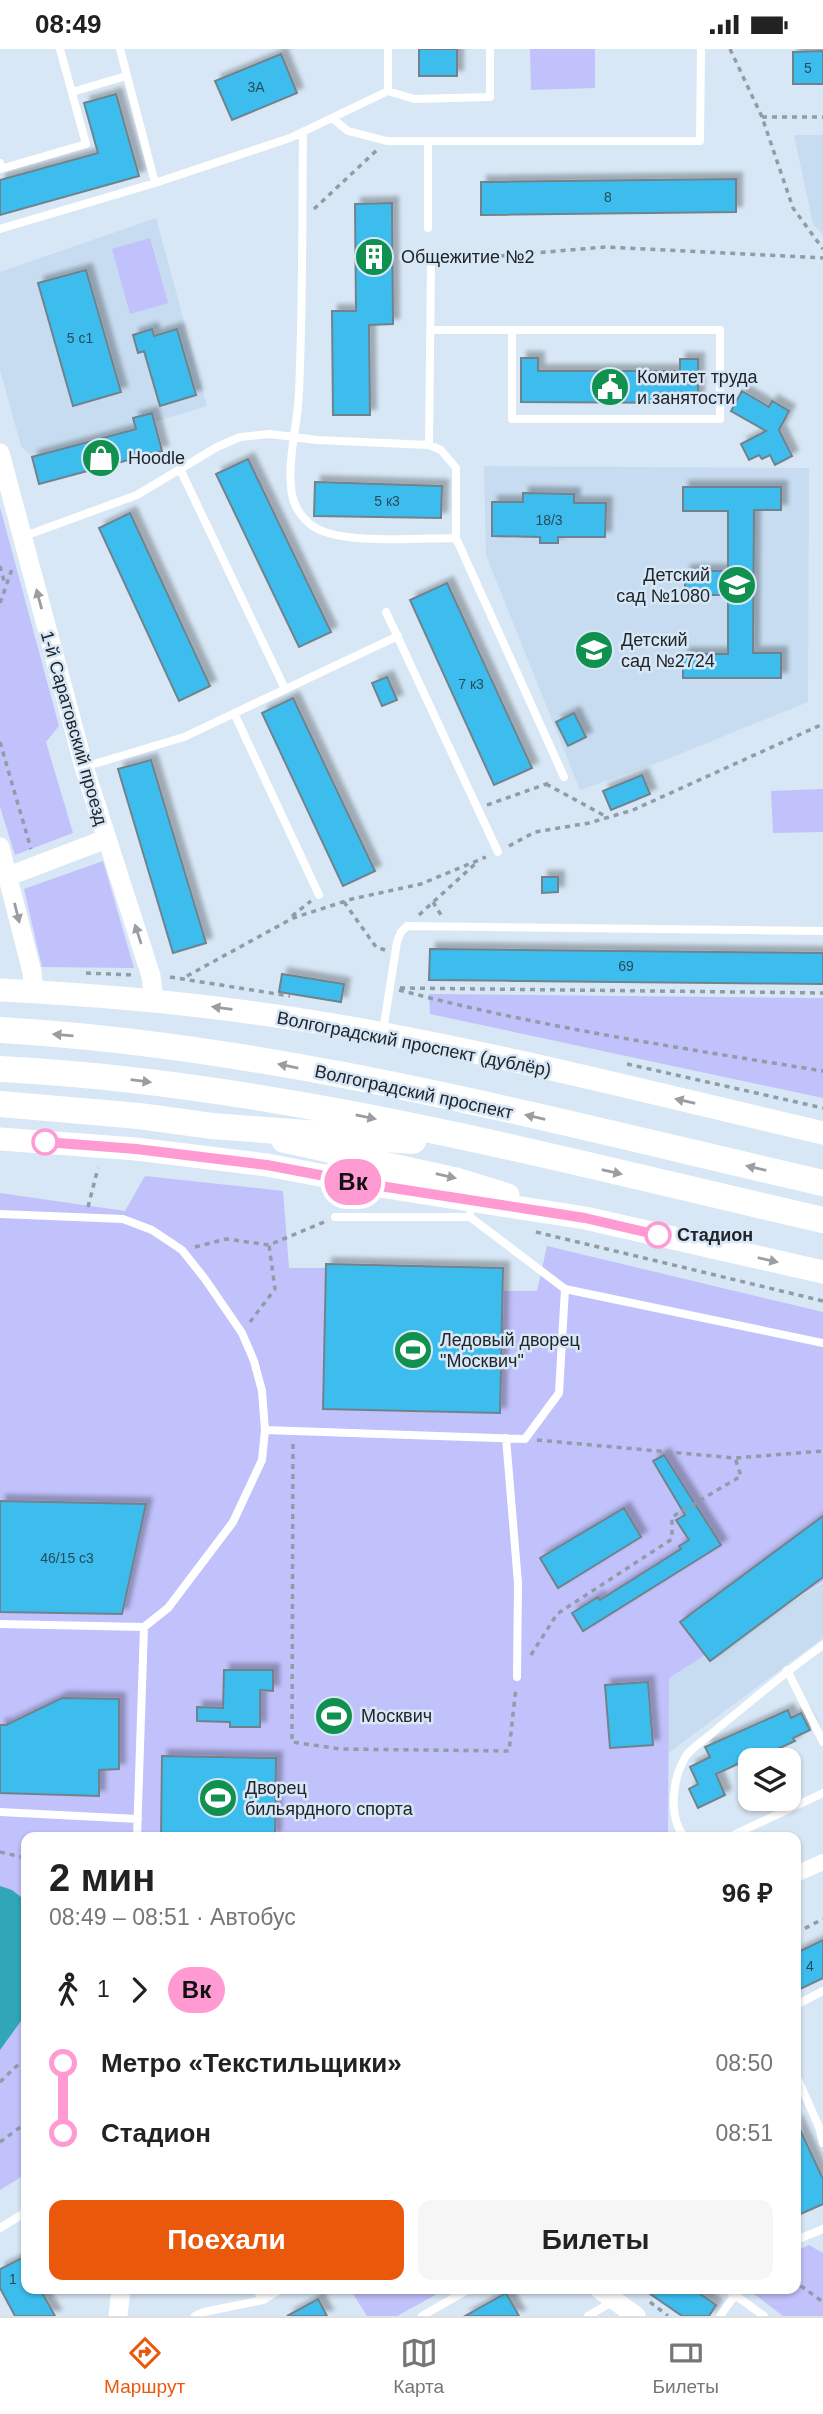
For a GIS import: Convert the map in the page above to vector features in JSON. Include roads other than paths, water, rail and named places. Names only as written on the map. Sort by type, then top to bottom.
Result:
[{"type":"main road","name":"Волгоградский проспект (дублёр)","points":[[0,990],[154,1000],[229,1009],[383,1034],[823,1133]]},
{"type":"main road","name":"Волгоградский проспект","points":[[0,1030],[169,1047],[333,1074],[527,1115],[823,1183]]},
{"type":"main road","name":"Волгоградский проспект","points":[[0,1069],[101,1076],[223,1092],[359,1115],[823,1220]]},
{"type":"main road","points":[[0,1104],[139,1116],[212,1126],[507,1148]]},
{"type":"main road","points":[[212,1126],[456,1179],[585,1218],[823,1272]]},
{"type":"main road","points":[[0,1139],[136,1149],[254,1164],[471,1209],[585,1218]]},
{"type":"street","name":"1-й Саратовский проезд","points":[[0,453],[84,767],[147,965],[154,1000]]},
{"type":"street","points":[[9,876],[106,839]]},
{"type":"street","points":[[0,847],[32,972],[34,992]]},
{"type":"street","points":[[801,1872],[823,1862]]},
{"type":"street","points":[[118,2316],[120,2294]]},
{"type":"street","points":[[607,2295],[636,2316]]},
{"type":"lane","points":[[0,163],[1,169],[86,144],[60,49]]},
{"type":"lane","points":[[120,49],[155,183]]},
{"type":"lane","points":[[388,49],[388,91]]},
{"type":"lane","points":[[0,229],[155,183],[303,132],[388,91],[414,99],[490,97],[490,49]]},
{"type":"lane","points":[[331,118],[348,131],[387,141],[700,141],[701,49]]},
{"type":"lane","points":[[72,92],[126,76]]},
{"type":"lane","points":[[303,132],[299,395],[291,489],[297,509],[312,526],[328,534],[348,537],[456,538]]},
{"type":"lane","points":[[428,141],[428,228]]},
{"type":"lane","points":[[429,445],[430,262]]},
{"type":"lane","points":[[430,330],[512,330],[720,330],[720,419],[512,419],[512,330]]},
{"type":"lane","points":[[22,537],[137,495],[217,447],[240,437],[270,433],[294,437],[429,445],[441,450],[456,468],[456,538],[564,777]]},
{"type":"lane","points":[[180,469],[285,689]]},
{"type":"lane","points":[[386,612],[498,852]]},
{"type":"lane","points":[[84,767],[184,737],[398,636]]},
{"type":"lane","points":[[234,713],[319,895]]},
{"type":"lane","points":[[383,1034],[396,953],[401,932],[407,926],[823,931]]},
{"type":"lane","points":[[335,1217],[471,1209],[565,1289],[823,1343]]},
{"type":"lane","points":[[0,1214],[123,1219],[152,1230],[182,1250],[242,1333],[254,1361],[262,1391],[265,1430],[262,1460],[233,1522],[168,1608],[144,1627],[0,1624]]},
{"type":"lane","points":[[265,1430],[525,1439],[559,1393],[565,1289]]},
{"type":"lane","points":[[506,1438],[519,1583],[517,1677]]},
{"type":"lane","points":[[137,1832],[144,1627]]},
{"type":"lane","points":[[680,1832],[673,1813],[677,1781],[687,1755],[787,1670],[823,1645]]},
{"type":"lane","points":[[787,1670],[823,1742]]},
{"type":"lane","points":[[740,1832],[823,1793]]},
{"type":"lane","points":[[0,1812],[138,1819]]},
{"type":"lane","points":[[801,2002],[823,1991]]},
{"type":"lane","points":[[801,2086],[823,2143]]},
{"type":"lane","points":[[0,2228],[21,2215]]},
{"type":"lane","points":[[801,2239],[823,2229]]},
{"type":"lane","points":[[259,2294],[263,2300]]},
{"type":"lane","points":[[195,2316],[263,2300],[273,2294]]},
{"type":"lane","points":[[422,2316],[460,2294]]},
{"type":"lane","points":[[720,2316],[736,2294]]},
{"type":"lane","points":[[739,2294],[764,2316]]},
{"type":"lane","points":[[587,2316],[607,2295]]},
{"type":"place","name":"Общежитие №2","points":[[374,257]]},
{"type":"place","name":"Комитет труда и занятости","points":[[610,387]]},
{"type":"place","name":"Hoodle","points":[[101,458]]},
{"type":"place","name":"Детский сад №1080","points":[[737,585]]},
{"type":"place","name":"Детский сад №2724","points":[[594,650]]},
{"type":"place","name":"Стадион","points":[[658,1235]]},
{"type":"place","name":"Ледовый дворец \"Москвич\"","points":[[413,1350]]},
{"type":"place","name":"Москвич","points":[[334,1716]]},
{"type":"place","name":"Дворец бильярдного спорта","points":[[218,1798]]}]
